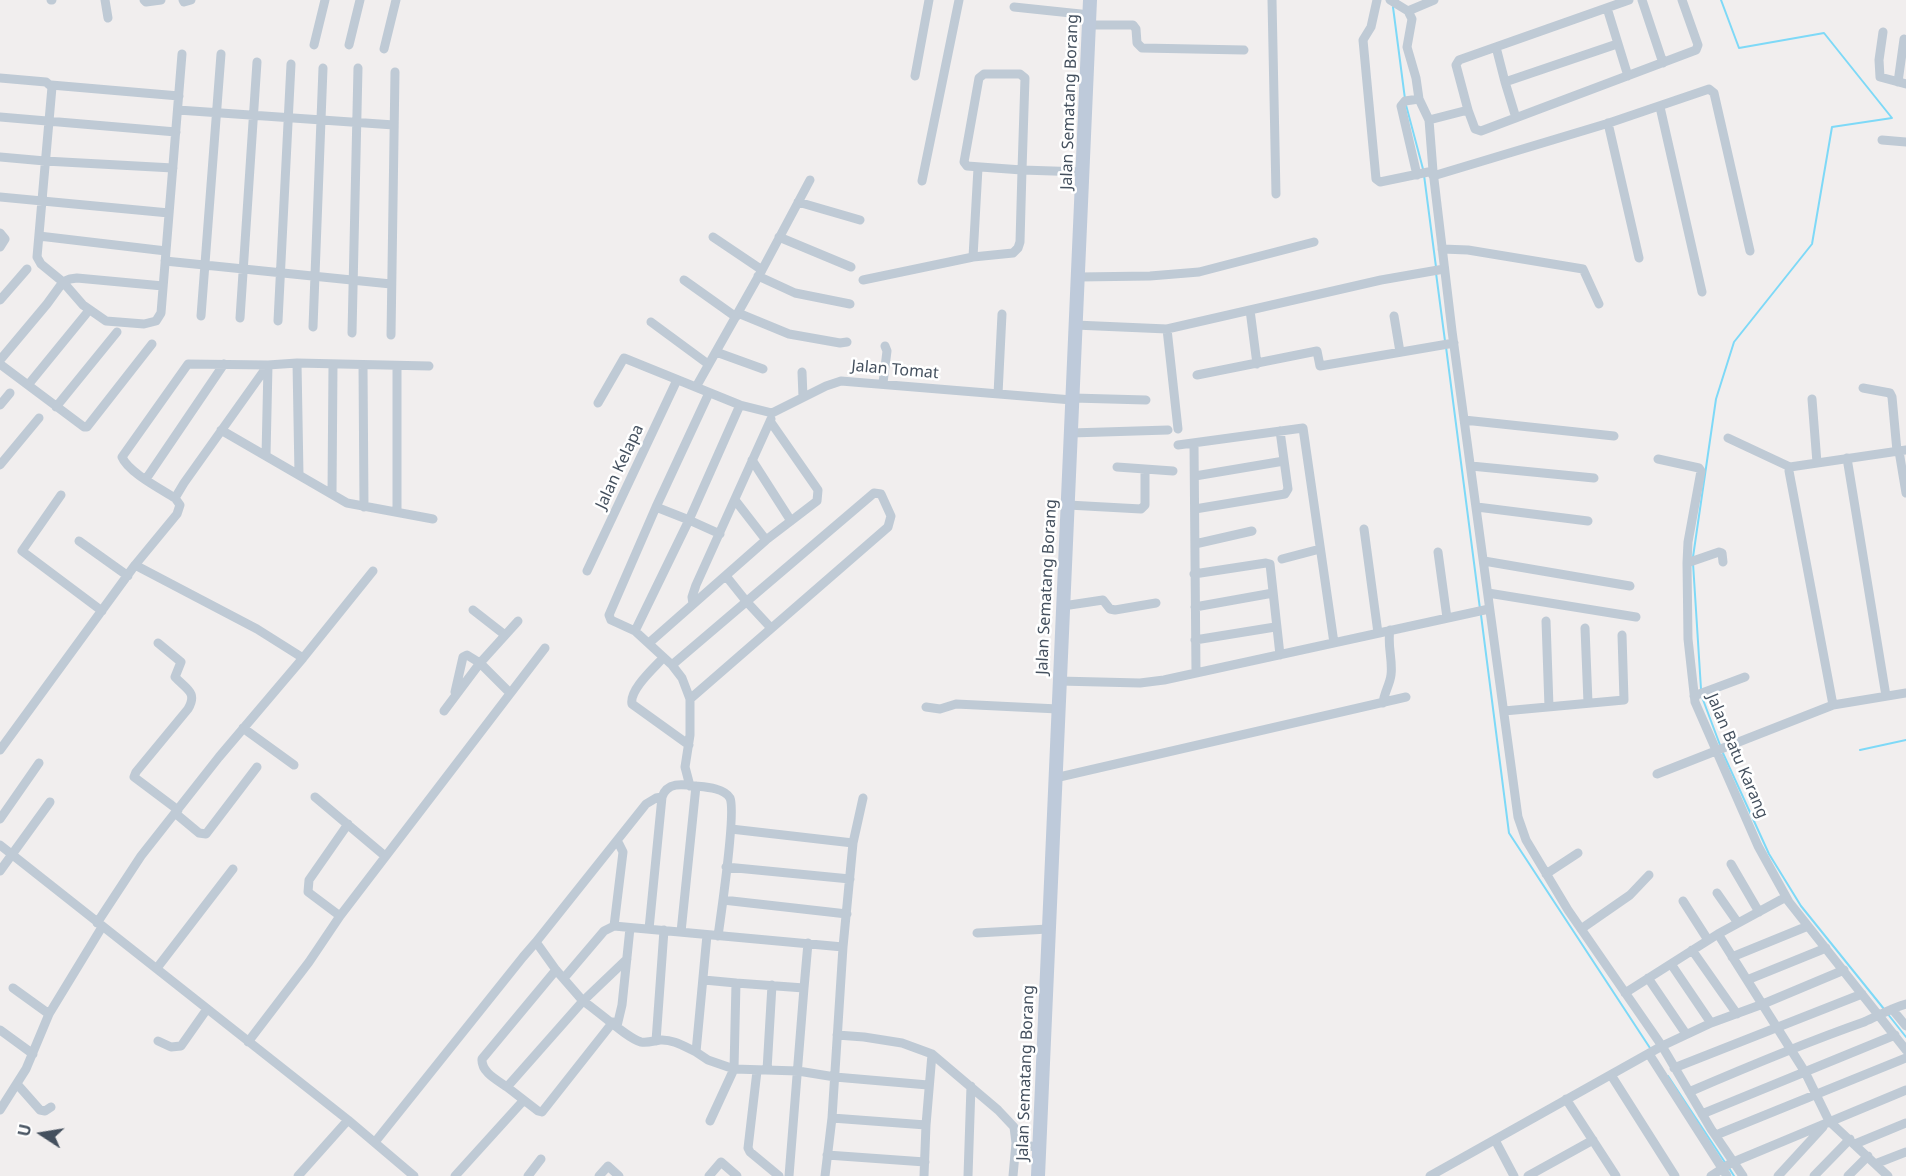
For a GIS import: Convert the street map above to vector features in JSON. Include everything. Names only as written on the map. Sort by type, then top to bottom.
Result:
[{"type":"street","points":[[105,0],[108,18]]},
{"type":"street","points":[[144,0],[146,2],[160,0]]},
{"type":"street","points":[[183,0],[184,2],[191,0]]},
{"type":"street","points":[[314,45],[325,0]]},
{"type":"street","points":[[349,45],[360,0]]},
{"type":"street","points":[[384,49],[396,0]]},
{"type":"street","points":[[915,76],[929,0]]},
{"type":"street","points":[[922,181],[959,0]]},
{"type":"street","name":"Jalan Sematang Borang","points":[[1038,1176],[1035,1148],[1055,778],[1050,708],[1059,681],[1090,0]]},
{"type":"street","points":[[1272,0],[1276,194]]},
{"type":"street","points":[[1377,0],[1371,27],[1363,40],[1376,179],[1380,182],[1426,174],[1608,123],[1709,89],[1713,91],[1750,251]]},
{"type":"street","points":[[1390,0],[1404,8],[1412,19],[1407,47],[1416,78],[1413,100],[1429,120],[1426,174]]},
{"type":"street","points":[[1404,8],[1434,0]]},
{"type":"street","points":[[1629,0],[1459,60],[1457,63],[1468,110],[1477,131],[1696,50],[1698,47],[1682,0]]},
{"type":"street","points":[[1642,0],[1663,63]]},
{"type":"street","points":[[1014,7],[1133,25],[1136,29],[1137,43],[1142,48],[1244,50]]},
{"type":"street","points":[[1607,8],[1628,76]]},
{"type":"street","points":[[1882,32],[1879,75],[1882,78],[1902,83],[1904,39]]},
{"type":"street","points":[[1506,82],[1617,44]]},
{"type":"street","points":[[1496,47],[1515,118]]},
{"type":"street","points":[[51,85],[36,256],[41,264],[63,282],[83,305],[106,321],[144,324],[156,321],[161,313],[182,54]]},
{"type":"street","points":[[201,316],[221,54]]},
{"type":"street","points":[[240,318],[257,62]]},
{"type":"street","points":[[278,321],[291,64]]},
{"type":"street","points":[[313,327],[323,68]]},
{"type":"street","points":[[352,333],[358,68]]},
{"type":"street","points":[[391,335],[395,72]]},
{"type":"street","points":[[863,280],[973,257],[1013,253],[1018,248],[1022,170],[1025,78],[1020,74],[984,74],[979,78],[963,159],[967,166],[978,168],[1022,170],[1083,172]]},
{"type":"street","points":[[0,78],[46,82],[51,85],[179,96]]},
{"type":"street","points":[[1413,100],[1401,107],[1426,174],[1442,249],[1438,270],[1477,507],[1488,593],[1484,610],[1504,711],[1518,818],[1526,840],[1546,874],[1625,993],[1655,1051],[1728,1168],[1743,1176]]},
{"type":"street","points":[[1660,107],[1702,292]]},
{"type":"street","points":[[178,110],[394,125]]},
{"type":"street","points":[[1429,120],[1468,110]]},
{"type":"street","points":[[0,117],[176,132]]},
{"type":"street","points":[[1608,123],[1639,258]]},
{"type":"street","points":[[1882,140],[1906,142]]},
{"type":"street","points":[[0,157],[173,168]]},
{"type":"street","points":[[973,257],[978,168]]},
{"type":"street","points":[[696,387],[810,180]]},
{"type":"street","points":[[0,197],[169,213]]},
{"type":"street","points":[[798,202],[860,220]]},
{"type":"street","points":[[0,233],[5,239],[0,247]]},
{"type":"street","points":[[39,236],[166,251]]},
{"type":"street","points":[[713,237],[760,273],[795,293],[850,304]]},
{"type":"street","points":[[779,237],[851,267]]},
{"type":"street","points":[[1079,277],[1150,276],[1199,272],[1314,242]]},
{"type":"street","points":[[1442,249],[1468,250],[1583,269],[1599,304]]},
{"type":"street","points":[[165,261],[390,284]]},
{"type":"street","points":[[0,300],[27,269]]},
{"type":"street","points":[[1075,325],[1167,329],[1250,309],[1438,270]]},
{"type":"street","points":[[152,344],[87,427],[82,427],[0,362],[63,282],[77,278],[163,286]]},
{"type":"street","points":[[684,280],[737,315],[789,334],[840,343],[847,342]]},
{"type":"street","points":[[1250,309],[1257,364]]},
{"type":"street","points":[[28,385],[86,314]]},
{"type":"street","points":[[998,394],[1002,314]]},
{"type":"street","points":[[1394,316],[1400,352]]},
{"type":"street","points":[[651,322],[708,364]]},
{"type":"street","points":[[1071,433],[1173,429],[1167,329]]},
{"type":"street","points":[[56,407],[117,332]]},
{"type":"street","points":[[1197,375],[1317,351],[1320,366],[1451,344]]},
{"type":"street","points":[[883,383],[887,351],[885,346]]},
{"type":"street","points":[[716,352],[763,369]]},
{"type":"street","points":[[598,403],[625,358],[771,417],[818,490],[817,501],[766,540],[649,644]]},
{"type":"street","points":[[0,750],[135,565],[177,514],[180,505],[175,498],[122,460],[123,453],[185,365],[191,363],[268,365],[297,363],[429,366]]},
{"type":"street","points":[[297,363],[299,475]]},
{"type":"street","points":[[146,479],[224,364]]},
{"type":"street","points":[[332,494],[333,364]]},
{"type":"street","points":[[175,498],[268,365]]},
{"type":"street","points":[[266,456],[268,365]]},
{"type":"street","points":[[363,365],[364,507]]},
{"type":"street","points":[[397,366],[397,512]]},
{"type":"street","points":[[802,372],[803,398]]},
{"type":"street","name":"Jalan Kelapa","points":[[589,568],[677,380]]},
{"type":"street","name":"Jalan Tomat","points":[[771,417],[803,398],[841,381],[1072,399],[1146,400]]},
{"type":"street","points":[[1863,388],[1887,392],[1892,397],[1906,493]]},
{"type":"street","points":[[0,405],[10,393]]},
{"type":"street","points":[[681,932],[693,786],[685,767],[689,745],[690,699],[682,678],[672,665],[635,631],[611,620],[609,612],[709,393]]},
{"type":"street","points":[[1812,399],[1817,463]]},
{"type":"street","points":[[635,631],[740,405]]},
{"type":"street","points":[[693,604],[693,593],[771,417]]},
{"type":"street","points":[[0,465],[39,418]]},
{"type":"street","points":[[1464,420],[1614,436]]},
{"type":"street","points":[[1179,445],[1303,428],[1334,643]]},
{"type":"street","points":[[221,430],[348,503],[433,519]]},
{"type":"street","points":[[1195,509],[1285,494],[1288,489],[1280,431]]},
{"type":"street","points":[[1728,438],[1790,467],[1900,451]]},
{"type":"street","points":[[1194,444],[1196,672]]},
{"type":"street","points":[[1847,458],[1886,696]]},
{"type":"street","name":"Jalan Batu Karang","points":[[1658,459],[1701,469],[1688,542],[1692,561],[1688,639],[1698,696],[1695,702],[1758,846],[1786,897],[1862,994],[1886,1012],[1895,1035],[1906,1050]]},
{"type":"street","points":[[752,460],[791,521]]},
{"type":"street","points":[[1195,476],[1284,461]]},
{"type":"street","points":[[1471,466],[1594,478]]},
{"type":"street","points":[[1118,467],[1173,471]]},
{"type":"street","points":[[1790,467],[1791,483],[1833,705]]},
{"type":"street","points":[[1068,505],[1141,509],[1145,505],[1145,470]]},
{"type":"street","points":[[672,665],[874,493],[881,494],[891,516],[888,527],[690,699]]},
{"type":"street","points":[[61,495],[22,551],[102,611]]},
{"type":"street","points":[[735,500],[766,540]]},
{"type":"street","points":[[656,507],[720,534]]},
{"type":"street","points":[[1477,507],[1588,521]]},
{"type":"street","points":[[1364,530],[1378,633]]},
{"type":"street","points":[[1195,544],[1252,531]]},
{"type":"street","points":[[79,541],[128,576]]},
{"type":"street","points":[[1282,559],[1320,549]]},
{"type":"street","points":[[1438,552],[1447,618]]},
{"type":"street","points":[[1692,561],[1719,552],[1722,553],[1724,562]]},
{"type":"street","points":[[1484,561],[1630,586]]},
{"type":"street","points":[[1194,574],[1268,563],[1280,655]]},
{"type":"street","points":[[135,565],[256,629],[303,658]]},
{"type":"street","points":[[0,1110],[33,1054],[49,1014],[141,856],[372,571]]},
{"type":"street","points":[[726,576],[771,628]]},
{"type":"street","points":[[1195,607],[1273,593]]},
{"type":"street","points":[[1488,593],[1636,617]]},
{"type":"street","points":[[1063,606],[1103,600],[1110,609],[1115,610],[1156,603]]},
{"type":"street","points":[[473,610],[506,635]]},
{"type":"street","points":[[1059,681],[1140,683],[1164,680],[1484,610]]},
{"type":"street","points":[[444,711],[480,663],[518,621]]},
{"type":"street","points":[[1546,621],[1549,707]]},
{"type":"street","points":[[1195,640],[1275,627]]},
{"type":"street","points":[[1585,628],[1588,703]]},
{"type":"street","points":[[1383,703],[1384,690],[1391,671],[1389,630]]},
{"type":"street","points":[[1504,711],[1624,698],[1622,635]]},
{"type":"street","points":[[158,643],[181,662],[176,677],[192,694],[193,699],[188,709],[134,777],[199,833],[206,834],[257,767]]},
{"type":"street","points":[[248,1042],[385,856],[545,648]]},
{"type":"street","points":[[453,697],[464,656],[468,655],[480,663],[510,693]]},
{"type":"street","points":[[663,658],[633,692],[631,701],[689,745]]},
{"type":"street","points":[[1698,696],[1745,677]]},
{"type":"street","points":[[1657,774],[1833,705],[1906,693]]},
{"type":"street","points":[[1055,778],[1406,697]]},
{"type":"street","points":[[926,707],[940,709],[956,704],[1050,708]]},
{"type":"street","points":[[243,728],[294,765]]},
{"type":"street","points":[[0,819],[39,763]]},
{"type":"street","points":[[649,929],[662,797],[669,787],[693,786],[722,791],[729,797],[731,829],[718,936]]},
{"type":"street","points":[[315,797],[385,856]]},
{"type":"street","points":[[375,1142],[646,804],[662,797]]},
{"type":"street","points":[[825,1176],[832,1118],[843,947],[853,843],[863,798]]},
{"type":"street","points":[[0,871],[50,802]]},
{"type":"street","points":[[340,916],[308,892],[307,888],[309,880],[348,825]]},
{"type":"street","points":[[731,829],[853,843]]},
{"type":"street","points":[[614,926],[623,852],[622,847],[616,842]]},
{"type":"street","points":[[0,845],[348,1120],[408,1174]]},
{"type":"street","points":[[1546,874],[1578,853]]},
{"type":"street","points":[[1731,864],[1758,912]]},
{"type":"street","points":[[726,867],[850,879]]},
{"type":"street","points":[[157,968],[233,869]]},
{"type":"street","points":[[1581,929],[1630,895],[1649,875]]},
{"type":"street","points":[[1717,893],[1738,923]]},
{"type":"street","points":[[1625,993],[1718,934],[1786,897]]},
{"type":"street","points":[[723,900],[847,915]]},
{"type":"street","points":[[1683,901],[1708,940]]},
{"type":"street","points":[[564,978],[604,931],[614,926],[843,947]]},
{"type":"street","points":[[1732,957],[1808,926]]},
{"type":"street","points":[[556,970],[482,1059],[484,1069],[538,1112],[546,1110],[615,1024],[622,1005],[630,928]]},
{"type":"street","points":[[977,933],[1048,929]]},
{"type":"street","points":[[657,1041],[664,930]]},
{"type":"street","points":[[1718,934],[1790,1048],[1817,1095],[1828,1122],[1853,1142],[1886,1175]]},
{"type":"street","points":[[696,1052],[704,980],[706,935]]},
{"type":"street","points":[[536,942],[556,970],[584,1001],[626,1034],[639,1041],[675,1042],[708,1060],[734,1069],[798,1071],[835,1077],[928,1085]]},
{"type":"street","points":[[789,1176],[808,943]]},
{"type":"street","points":[[1748,980],[1826,948]]},
{"type":"street","points":[[1692,950],[1737,1014]]},
{"type":"street","points":[[507,1087],[584,1001],[627,959]]},
{"type":"street","points":[[1671,964],[1711,1023]]},
{"type":"street","points":[[1430,1176],[1686,1034],[1844,970]]},
{"type":"street","points":[[1648,978],[1686,1034]]},
{"type":"street","points":[[704,980],[804,988]]},
{"type":"street","points":[[710,1121],[734,1069],[736,983]]},
{"type":"street","points":[[772,986],[762,1070],[748,1148],[779,1176]]},
{"type":"street","points":[[13,988],[49,1014]]},
{"type":"street","points":[[1674,1068],[1862,994]]},
{"type":"street","points":[[1689,1092],[1790,1048],[1906,1004]]},
{"type":"street","points":[[158,1041],[171,1047],[181,1046],[207,1009]]},
{"type":"street","points":[[1886,1012],[1906,1026]]},
{"type":"street","points":[[0,1030],[33,1054]]},
{"type":"street","points":[[837,1035],[902,1043],[932,1054],[971,1086],[1012,1125],[1018,1143],[1013,1176]]},
{"type":"street","points":[[1702,1114],[1895,1035]]},
{"type":"street","points":[[1655,1051],[1674,1068],[1716,1135],[1728,1168]]},
{"type":"street","points":[[924,1176],[928,1085],[932,1054]]},
{"type":"street","points":[[1716,1135],[1906,1058]]},
{"type":"street","points":[[1611,1075],[1675,1176]]},
{"type":"street","points":[[17,1084],[40,1110],[45,1111],[51,1107]]},
{"type":"street","points":[[968,1176],[971,1086]]},
{"type":"street","points":[[1711,1176],[1828,1122],[1906,1090]]},
{"type":"street","points":[[1566,1099],[1616,1176]]},
{"type":"street","points":[[455,1176],[523,1101]]},
{"type":"street","points":[[832,1118],[926,1125]]},
{"type":"street","points":[[298,1176],[348,1120]]},
{"type":"street","points":[[1778,1176],[1828,1122]]},
{"type":"street","points":[[1814,1176],[1853,1142],[1906,1123]]},
{"type":"street","points":[[1495,1140],[1514,1176]]},
{"type":"street","points":[[1528,1176],[1593,1140]]},
{"type":"street","points":[[1018,1143],[1035,1148]]},
{"type":"street","points":[[1875,1164],[1906,1152]]},
{"type":"street","points":[[827,1155],[925,1162]]},
{"type":"street","points":[[1848,1176],[1868,1156]]},
{"type":"street","points":[[528,1176],[541,1159]]},
{"type":"street","points":[[709,1176],[721,1162],[737,1176]]},
{"type":"street","points":[[599,1176],[608,1166],[619,1176]]},
{"type":"waterway","points":[[1693,557],[1716,399],[1734,342],[1812,244],[1832,127],[1892,118],[1824,33],[1739,48],[1721,0]]},
{"type":"waterway","points":[[1393,7],[1405,99]]},
{"type":"waterway","points":[[1406,105],[1423,169]]},
{"type":"waterway","points":[[1424,175],[1436,267]]},
{"type":"waterway","points":[[1436,273],[1445,341]]},
{"type":"waterway","points":[[1446,347],[1480,609]]},
{"type":"waterway","points":[[1693,563],[1701,689]]},
{"type":"waterway","points":[[1481,615],[1509,833],[1650,1048]]},
{"type":"waterway","points":[[1702,697],[1720,745]]},
{"type":"waterway","points":[[1860,750],[1906,740]]},
{"type":"waterway","points":[[1722,751],[1769,854],[1801,906],[1884,1009]]},
{"type":"waterway","points":[[1887,1013],[1906,1037]]},
{"type":"waterway","points":[[1668,1076],[1726,1164]]},
{"type":"waterway","points":[[1729,1168],[1734,1176]]}]
